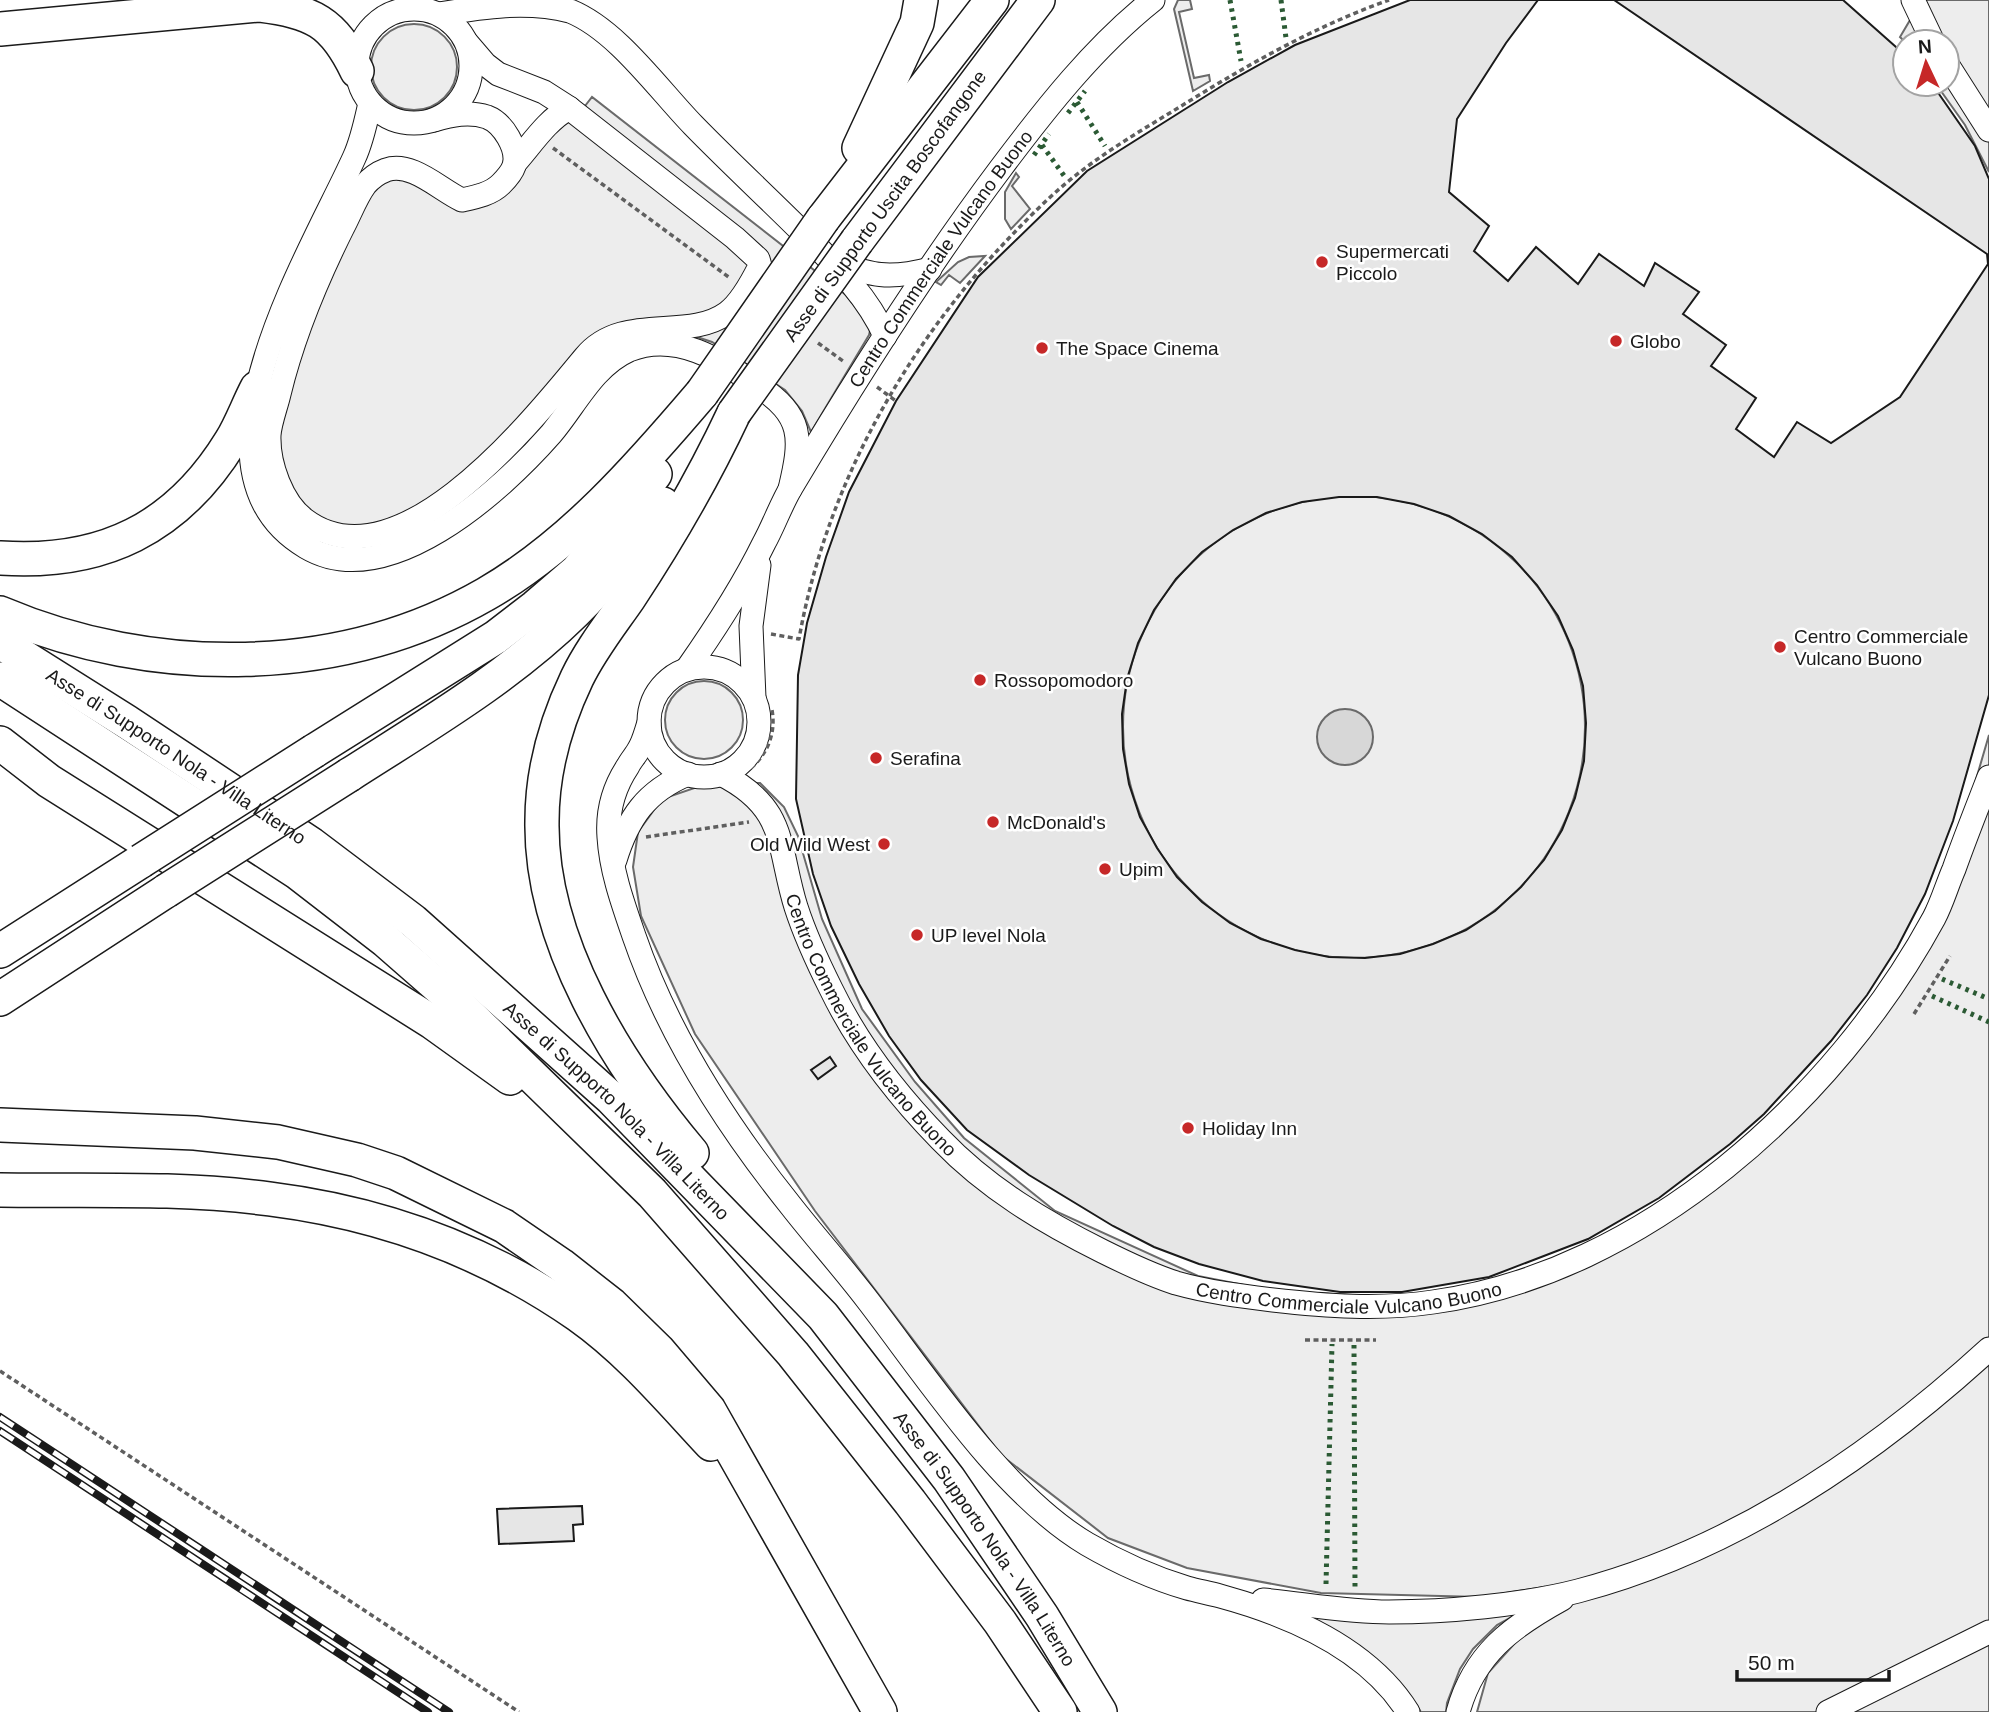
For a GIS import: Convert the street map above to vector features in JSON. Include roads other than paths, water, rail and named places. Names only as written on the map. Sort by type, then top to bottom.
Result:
[{"type":"highway","points":[[822,219],[878,110],[917,23],[921,0]]},
{"type":"highway","name":"Asse di Supporto Uscita Boscofangone","points":[[702,393],[822,219],[992,0]]},
{"type":"highway","name":"Asse di Supporto Uscita Boscofangone","points":[[734,413],[857,240],[1038,0]]},
{"type":"highway","points":[[0,29],[259,5],[289,9],[314,18],[332,31],[345,46],[357,71]]},
{"type":"highway","points":[[0,558],[26,560],[68,557],[110,547],[145,529],[181,504],[208,474],[232,440],[257,388]]},
{"type":"highway","points":[[6,623],[107,647],[178,657],[229,659],[284,657],[337,650],[390,636],[465,605],[524,569],[564,537],[626,479],[702,393]]},
{"type":"highway","points":[[0,951],[496,637],[535,607],[577,571],[614,527],[670,453],[702,393]]},
{"type":"highway","points":[[0,999],[466,700],[507,670],[575,612],[612,573],[697,458],[734,413]]},
{"type":"highway","points":[[734,413],[709,467],[578,677],[557,726],[546,772],[542,822],[547,878],[561,930],[582,984],[621,1059],[665,1121],[823,1316]]},
{"type":"highway","name":"Asse di Supporto Nola - Villa Literno","points":[[6,623],[127,722],[311,844],[413,921],[611,1098],[823,1316],[949,1479],[1042,1616],[1100,1712]]},
{"type":"highway","name":"Asse di Supporto Nola - Villa Literno","points":[[0,679],[298,873],[386,941],[458,1004],[652,1193],[793,1354],[910,1502],[1000,1622],[1060,1712]]},
{"type":"highway","points":[[0,743],[49,781],[432,1022],[499,1070],[652,1193]]},
{"type":"highway","points":[[0,761],[49,781]]},
{"type":"highway","points":[[0,1125],[195,1133],[278,1142],[396,1173],[504,1226],[550,1257],[621,1314],[658,1350],[709,1410],[880,1712]]},
{"type":"highway","points":[[0,1190],[168,1192],[269,1198],[369,1218],[428,1236],[478,1258],[579,1316],[629,1356],[759,1497]]},
{"type":"street","name":"Centro Commerciale Vulcano Buono","points":[[1153,0],[1101,47],[1027,133],[885,336],[790,489],[734,600],[687,669],[671,677],[659,690],[651,706],[649,723],[640,748],[618,783],[611,802],[608,824],[613,866],[640,953],[665,1010],[720,1110],[791,1206],[982,1447],[1034,1502],[1086,1544],[1150,1575],[1221,1596]]},
{"type":"street","points":[[1913,0],[1926,28]]},
{"type":"street","points":[[439,14],[497,2],[519,1],[570,11],[594,24],[620,47],[693,125],[832,262],[877,317],[885,336]]},
{"type":"street","points":[[515,163],[509,139],[499,125],[488,118],[470,114],[451,115],[416,123],[399,121],[383,114],[370,103],[361,88],[357,71],[363,38],[374,24],[389,14],[405,9],[423,9],[439,14],[460,32],[485,64],[498,74],[544,92],[569,108],[735,238],[758,259],[760,266],[734,307],[725,315],[700,324],[654,327],[616,336],[598,345],[501,453],[465,485],[398,529],[369,537],[340,536],[318,530],[296,513],[283,493],[272,463],[269,435],[283,377],[302,318],[322,270],[364,186],[388,169],[400,169],[414,172],[462,200],[484,195],[500,185],[537,136],[557,115],[569,108]]},
{"type":"street","points":[[434,120],[450,111],[462,97],[470,80],[471,61],[467,43]]},
{"type":"street","points":[[1961,86],[1989,130]]},
{"type":"street","points":[[370,103],[355,156],[313,239],[290,292],[257,388],[249,440],[258,491],[269,512],[285,530],[305,546],[331,558],[359,560],[387,555],[412,546],[474,505],[522,463],[551,433],[596,375],[612,360],[631,349],[653,345],[674,345],[702,351],[717,358],[775,396],[787,408],[798,433],[790,489]]},
{"type":"street","points":[[832,262],[869,274],[888,276],[907,275],[930,269]]},
{"type":"street","name":"Centro Commerciale Vulcano Buono","points":[[721,774],[738,765],[750,751],[758,734],[762,700],[751,626],[754,590],[764,545]]},
{"type":"street","points":[[687,669],[702,666],[733,674],[762,700]]},
{"type":"street","points":[[649,723],[652,740],[660,755],[673,767],[688,774],[705,777],[721,774]]},
{"type":"street","points":[[613,866],[621,840],[635,813],[654,794],[688,774]]},
{"type":"street","name":"Centro Commerciale Vulcano Buono","points":[[721,774],[750,792],[776,824],[796,907],[831,990],[852,1029],[908,1102],[973,1171],[1048,1223],[1128,1264],[1173,1282],[1215,1292],[1340,1307],[1433,1303],[1504,1286],[1572,1262],[1616,1241],[1675,1205],[1750,1147],[1810,1091],[1854,1037],[1903,967],[1941,905],[1989,777]]},
{"type":"street","points":[[1458,1712],[1466,1687],[1488,1653],[1513,1628],[1577,1591],[1665,1561],[1766,1515],[1826,1477],[1889,1431],[1957,1378],[1989,1349]]},
{"type":"street","points":[[1221,1596],[1352,1611],[1391,1612],[1493,1604],[1577,1591]]},
{"type":"street","points":[[1221,1596],[1288,1619],[1353,1656],[1379,1676],[1408,1712]]},
{"type":"street","points":[[1828,1712],[1989,1632]]},
{"type":"railway","points":[[0,1417],[449,1712]]},
{"type":"railway","points":[[0,1431],[428,1712]]},
{"type":"place","name":"Supermercati Piccolo","points":[[1322,262]]},
{"type":"place","name":"Globo","points":[[1616,341]]},
{"type":"place","name":"The Space Cinema","points":[[1042,348]]},
{"type":"place","name":"Centro Commerciale Vulcano Buono","points":[[1780,647]]},
{"type":"place","name":"Rossopomodoro","points":[[980,680]]},
{"type":"place","name":"Serafina","points":[[876,758]]},
{"type":"place","name":"McDonald's","points":[[993,822]]},
{"type":"place","name":"Old Wild West","points":[[884,844]]},
{"type":"place","name":"Upim","points":[[1105,869]]},
{"type":"place","name":"UP level Nola","points":[[917,935]]},
{"type":"place","name":"Holiday Inn","points":[[1188,1128]]}]
